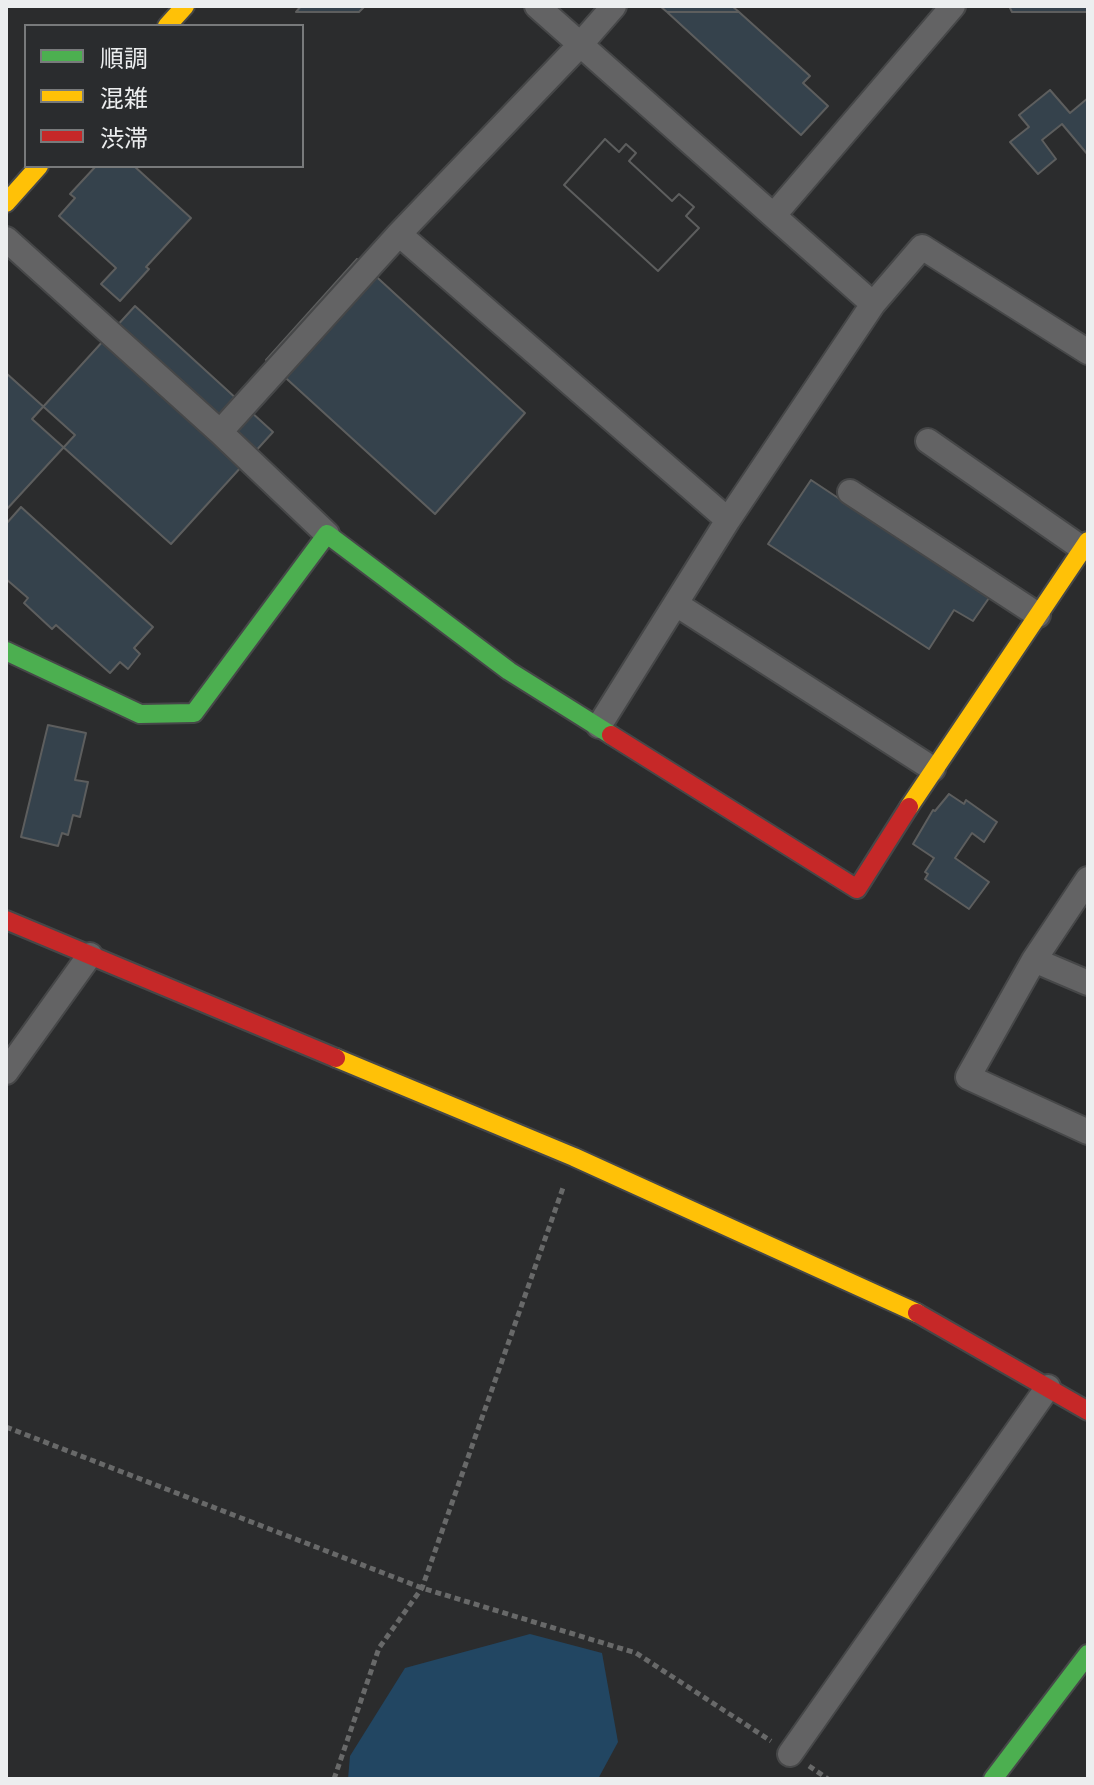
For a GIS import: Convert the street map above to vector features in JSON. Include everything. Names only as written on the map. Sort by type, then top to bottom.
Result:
[{"type":"street","points":[[169,24],[185,6]]},
{"type":"street","points":[[537,6],[873,304]]},
{"type":"street","points":[[220,432],[399,234],[614,6]]},
{"type":"street","points":[[774,215],[953,6]]},
{"type":"street","points":[[6,203],[37,168]]},
{"type":"street","points":[[399,234],[728,520]]},
{"type":"street","points":[[6,239],[220,432],[327,534],[509,671],[857,889],[933,769],[1086,545],[928,441]]},
{"type":"street","points":[[599,726],[728,520],[873,304],[922,247],[1088,352]]},
{"type":"street","points":[[850,492],[1038,615]]},
{"type":"street","points":[[6,651],[140,714],[194,713],[327,534]]},
{"type":"street","points":[[676,604],[933,769]]},
{"type":"street","points":[[1088,879],[1034,960],[968,1077],[1088,1132]]},
{"type":"street","points":[[6,920],[574,1157],[932,1320],[1088,1411]]},
{"type":"street","points":[[6,1072],[90,955]]},
{"type":"street","points":[[1034,960],[1088,983]]},
{"type":"street","points":[[790,1754],[1048,1387]]},
{"type":"street","points":[[993,1779],[1088,1654]]},
{"type":"path","points":[[334,1779],[379,1648],[422,1588],[574,1157]]},
{"type":"path","points":[[6,1427],[422,1588],[636,1653],[828,1779]]},
{"type":"shaded area","points":[[530,1634],[602,1653],[618,1742],[598,1779],[348,1779],[350,1756],[405,1668]]},
{"type":"building","points":[[301,6],[365,6],[359,12],[296,12]]},
{"type":"building","points":[[660,6],[732,6],[739,12],[667,12]]},
{"type":"building","points":[[1009,6],[1088,6],[1088,12],[1012,12]]},
{"type":"building","points":[[667,12],[739,12],[810,76],[803,83],[828,106],[801,135]]},
{"type":"building","points":[[1050,90],[1070,113],[1088,98],[1088,155],[1062,124],[1042,140],[1056,159],[1038,174],[1010,142],[1029,127],[1019,115]]},
{"type":"building","points":[[605,139],[619,152],[626,144],[636,153],[629,161],[672,201],[679,194],[694,207],[686,216],[699,228],[658,271],[564,185]]},
{"type":"building","points":[[605,139],[619,152],[626,144],[636,153],[629,161],[672,201],[679,194],[694,207],[686,216],[699,228],[658,271],[564,185]]},
{"type":"building","points":[[94,168],[136,168],[191,218],[120,301],[101,284],[116,268],[59,216],[75,198],[70,194]]},
{"type":"building","points":[[357,259],[525,413],[435,514],[266,360]]},
{"type":"building","points":[[135,306],[273,432],[171,544],[32,419]]},
{"type":"building","points":[[6,373],[75,435],[6,510]]},
{"type":"building","points":[[811,480],[989,598],[973,621],[954,610],[929,649],[768,544]]},
{"type":"building","points":[[21,507],[153,627],[134,648],[140,654],[128,669],[120,662],[110,673],[56,625],[52,629],[24,603],[28,598],[6,579],[6,524]]},
{"type":"building","points":[[48,725],[86,733],[75,780],[88,782],[80,817],[73,815],[68,835],[62,833],[58,846],[21,837]]},
{"type":"building","points":[[949,794],[964,804],[966,800],[997,822],[984,842],[972,833],[955,858],[989,882],[969,909],[925,879],[928,874],[925,872],[934,858],[913,844],[933,810]]},
{"type":"traffic: fast","points":[[6,651],[140,714],[194,713],[327,534],[509,671],[611,735]]},
{"type":"traffic: fast","points":[[993,1779],[1088,1654]]},
{"type":"traffic: slow","points":[[169,24],[185,6]]},
{"type":"traffic: slow","points":[[6,203],[37,168]]},
{"type":"traffic: slow","points":[[909,807],[1088,541]]},
{"type":"traffic: slow","points":[[336,1058],[574,1157],[917,1313]]},
{"type":"traffic: jam","points":[[611,735],[857,889],[909,807]]},
{"type":"traffic: jam","points":[[6,920],[336,1058]]},
{"type":"traffic: jam","points":[[917,1313],[1088,1411]]}]
